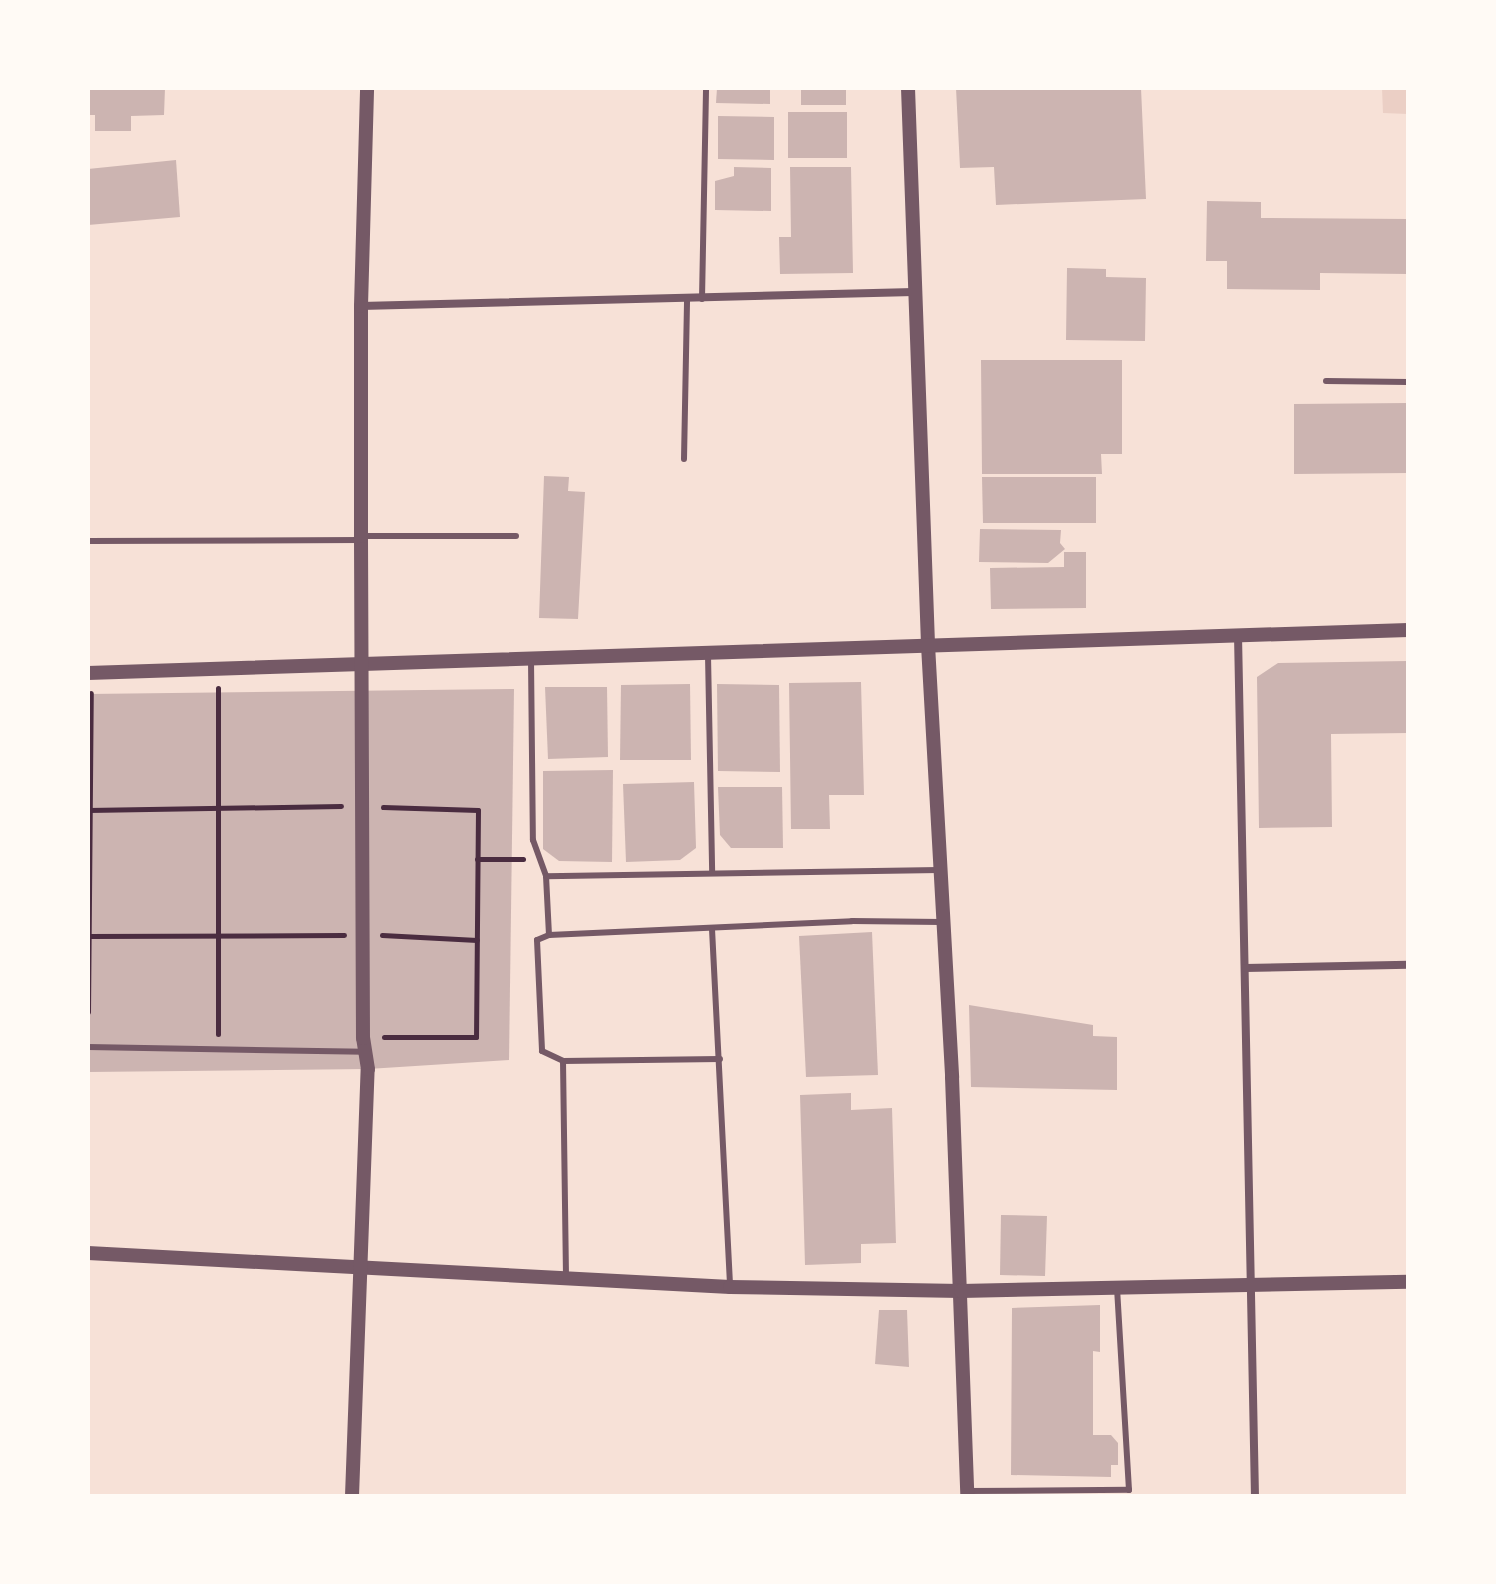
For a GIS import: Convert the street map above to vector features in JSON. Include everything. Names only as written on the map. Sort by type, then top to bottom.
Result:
[{"type":"street","points":[[352,1496],[363,1268],[365,1052],[361,306],[367,88]]},
{"type":"street","points":[[908,88],[928,645],[961,1291],[967,1494]]},
{"type":"street","points":[[361,306],[914,292]]},
{"type":"street","points":[[90,673],[362,667],[1408,630]]},
{"type":"street","points":[[1238,635],[1255,1496]]},
{"type":"street","points":[[1245,968],[1408,965]]},
{"type":"street","points":[[88,1253],[730,1287],[961,1291],[1408,1282]]},
{"type":"lane","points":[[702,299],[706,88]]},
{"type":"lane","points":[[684,459],[687,299]]},
{"type":"lane","points":[[1326,381],[1408,382]]},
{"type":"lane","points":[[88,541],[516,536]]},
{"type":"lane","points":[[708,654],[712,871]]},
{"type":"lane","points":[[531,660],[533,840],[546,876],[549,935]]},
{"type":"lane","points":[[546,876],[712,871],[939,870]]},
{"type":"lane","points":[[720,1059],[563,1061],[542,1051],[537,940],[549,935],[852,921],[941,922]]},
{"type":"lane","points":[[712,929],[730,1287]]},
{"type":"lane","points":[[88,1047],[365,1052]]},
{"type":"lane","points":[[563,1061],[566,1280]]},
{"type":"lane","points":[[967,1494],[1129,1490],[1117,1288]]},
{"type":"path","points":[[218,671],[218,1047]]},
{"type":"path","points":[[88,1012],[90,673]]},
{"type":"path","points":[[477,859],[540,859]]},
{"type":"path","points":[[90,936],[362,934],[477,940]]},
{"type":"shaded area","points":[[1382,88],[1408,88],[1408,114],[1383,113]]},
{"type":"building","points":[[88,88],[165,88],[164,115],[131,116],[131,131],[95,131],[95,115],[88,115]]},
{"type":"building","points":[[717,88],[770,88],[770,104],[716,103]]},
{"type":"building","points":[[801,88],[846,88],[846,105],[801,105]]},
{"type":"building","points":[[956,88],[1141,88],[1146,199],[996,205],[994,167],[960,168]]},
{"type":"building","points":[[788,112],[847,112],[847,158],[788,158]]},
{"type":"building","points":[[718,116],[774,117],[774,160],[718,159]]},
{"type":"building","points":[[176,160],[180,217],[88,225],[88,169]]},
{"type":"building","points":[[734,167],[771,168],[771,211],[715,210],[715,181],[734,176]]},
{"type":"building","points":[[790,167],[851,167],[853,273],[780,274],[779,237],[791,237]]},
{"type":"building","points":[[1207,201],[1261,202],[1261,218],[1408,219],[1408,274],[1320,273],[1320,290],[1227,289],[1227,261],[1206,261]]},
{"type":"building","points":[[1067,268],[1106,269],[1106,277],[1146,278],[1145,341],[1066,340]]},
{"type":"building","points":[[981,360],[1122,360],[1122,454],[1101,454],[1102,474],[982,474]]},
{"type":"building","points":[[1408,403],[1408,473],[1294,474],[1294,404]]},
{"type":"building","points":[[544,476],[569,477],[568,491],[585,492],[578,619],[539,618]]},
{"type":"building","points":[[982,477],[1096,477],[1096,523],[983,523]]},
{"type":"building","points":[[980,529],[1061,530],[1060,543],[1065,549],[1048,563],[979,562]]},
{"type":"building","points":[[1064,552],[1086,552],[1086,608],[991,609],[990,568],[1064,567]]},
{"type":"building","points":[[1408,661],[1408,733],[1331,734],[1332,827],[1259,828],[1257,677],[1278,663]]},
{"type":"building","points":[[861,682],[864,795],[829,795],[830,829],[791,829],[789,683]]},
{"type":"building","points":[[690,684],[691,760],[620,760],[621,685]]},
{"type":"building","points":[[717,684],[779,685],[780,772],[718,771]]},
{"type":"building","points":[[545,687],[607,687],[608,757],[548,759]]},
{"type":"building","points":[[514,689],[509,1060],[368,1069],[88,1072],[88,694]]},
{"type":"building","points":[[613,770],[612,862],[559,861],[543,849],[543,771]]},
{"type":"building","points":[[694,782],[696,848],[680,860],[626,862],[623,784]]},
{"type":"building","points":[[718,787],[782,787],[783,848],[731,848],[720,835]]},
{"type":"building","points":[[872,932],[878,1075],[806,1077],[799,936]]},
{"type":"building","points":[[969,1005],[1093,1025],[1093,1036],[1117,1037],[1117,1090],[971,1087]]},
{"type":"building","points":[[851,1093],[851,1110],[892,1108],[896,1243],[861,1244],[861,1263],[805,1265],[800,1095]]},
{"type":"building","points":[[1001,1215],[1047,1216],[1045,1276],[1000,1275]]},
{"type":"building","points":[[1100,1305],[1100,1352],[1093,1351],[1093,1435],[1111,1435],[1118,1443],[1118,1465],[1111,1465],[1111,1477],[1011,1475],[1012,1308]]},
{"type":"building","points":[[879,1310],[907,1310],[909,1367],[875,1364]]}]
